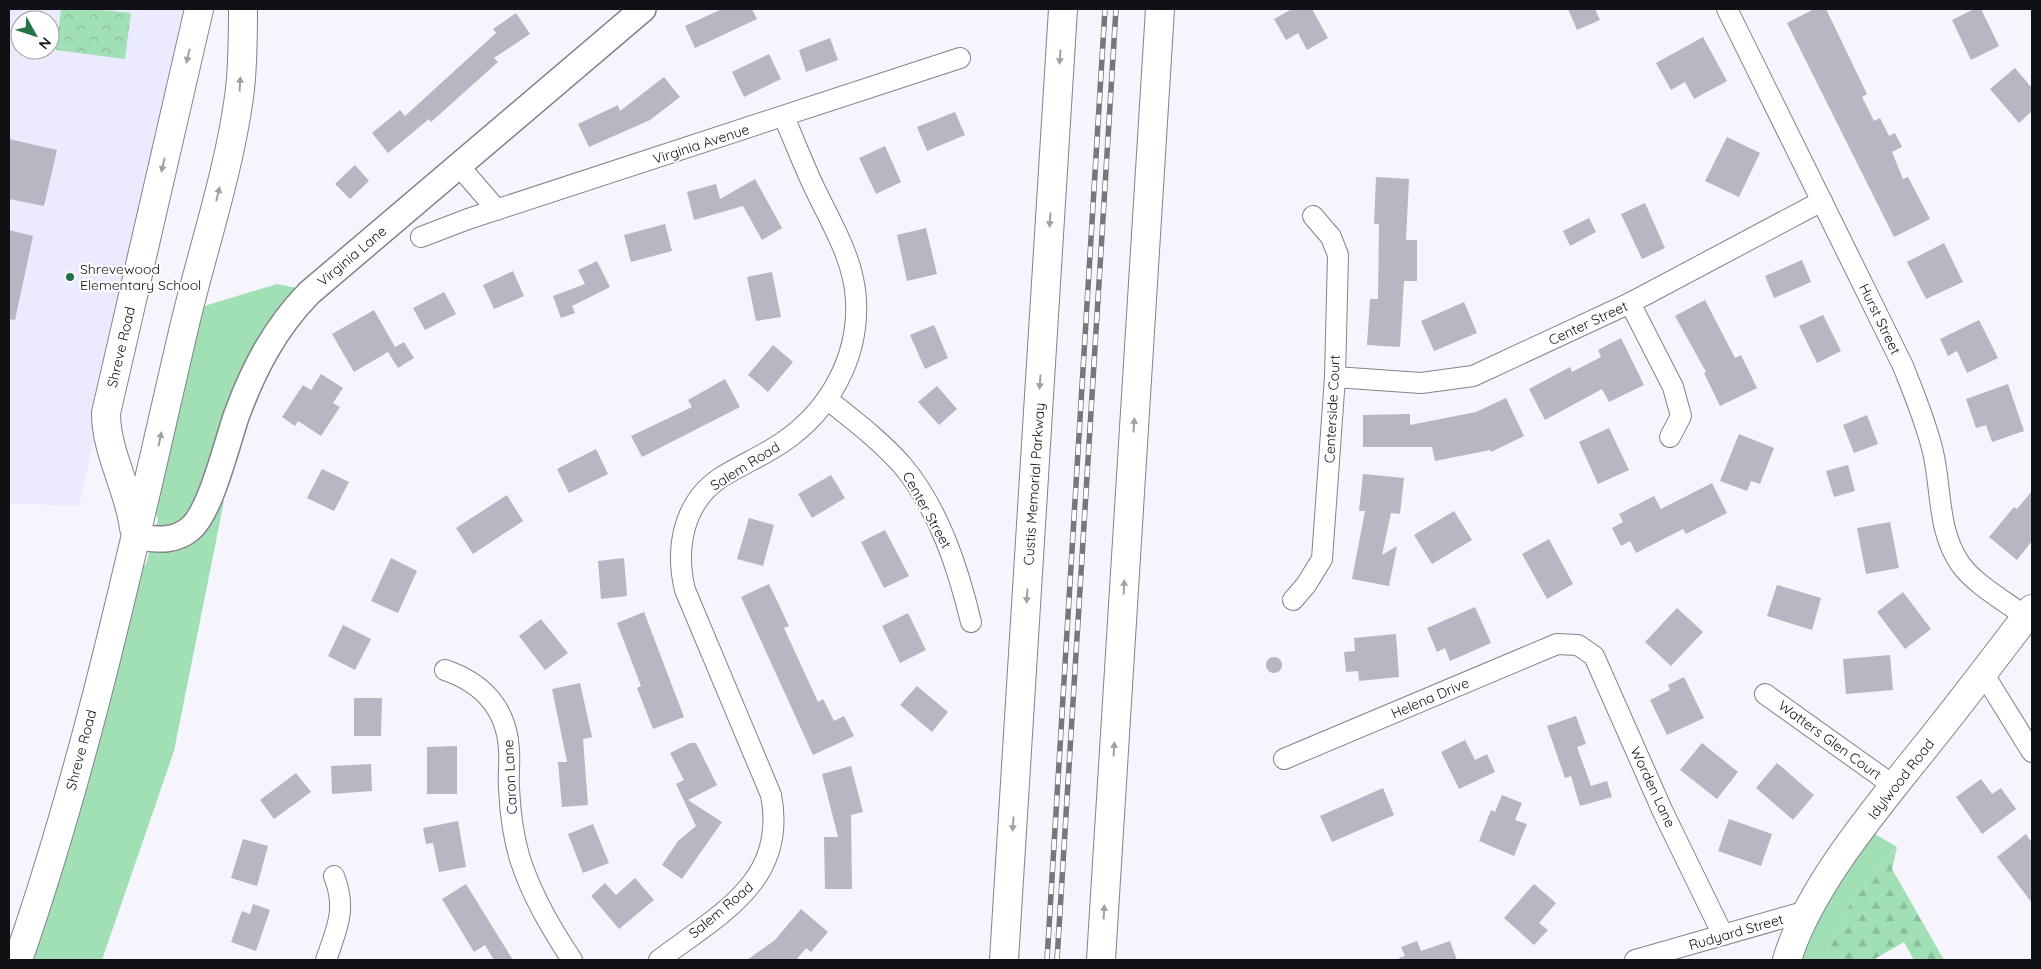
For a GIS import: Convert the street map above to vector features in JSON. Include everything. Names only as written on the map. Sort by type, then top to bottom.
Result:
[{"type":"main road","name":"Shreve Road","points":[[135,537],[130,501],[106,432],[106,413],[199,9]]},
{"type":"main road","name":"Shreve Road","points":[[18,960],[79,762],[153,468],[183,330],[233,132],[240,95],[243,9]]},
{"type":"main road","name":"Custis Memorial Parkway","points":[[1004,960],[1063,9]]},
{"type":"main road","points":[[1101,960],[1160,9]]},
{"type":"main road","points":[[115,459],[123,469],[134,473],[145,472],[153,468]]},
{"type":"main road","name":"Idylwood Road","points":[[1787,960],[1807,911],[1823,883],[1894,786],[2029,613]]},
{"type":"street","name":"Virginia Lane","points":[[135,537],[166,540],[178,537],[196,524],[206,506],[238,413],[260,360],[272,337],[291,312],[309,293],[643,9]]},
{"type":"street","name":"Hurst Street","points":[[1727,9],[1903,366],[1921,412],[1933,452],[1944,528],[1951,548],[1972,576],[2029,613]]},
{"type":"street","name":"Virginia Avenue","points":[[421,237],[497,210],[960,58]]},
{"type":"street","name":"Salem Road","points":[[659,960],[739,898],[754,883],[762,871],[770,852],[774,832],[771,795],[685,590],[680,556],[682,537],[689,516],[706,491],[720,479],[783,442],[808,421],[827,399],[844,370],[855,328],[854,284],[844,247],[814,186],[784,117]]},
{"type":"street","points":[[459,166],[497,210]]},
{"type":"street","name":"Center Street","points":[[1336,377],[1421,382],[1473,376],[1630,304],[1822,201]]},
{"type":"street","name":"Centerside Court","points":[[1293,600],[1322,559],[1336,377],[1338,255],[1331,237],[1313,216]]},
{"type":"street","points":[[1630,304],[1673,387],[1681,416],[1670,437]]},
{"type":"street","name":"Center Street","points":[[827,399],[883,445],[902,466],[919,490],[960,574],[971,622]]},
{"type":"street","name":"Helena Drive","points":[[1284,759],[1557,644],[1578,645]]},
{"type":"street","name":"Worden Lane","points":[[1578,645],[1594,656],[1663,812],[1723,935]]},
{"type":"street","name":"Caron Lane","points":[[445,670],[463,676],[479,686],[492,699],[501,713],[507,732],[512,822],[520,858],[533,894],[572,960]]},
{"type":"street","points":[[1983,672],[2032,752]]},
{"type":"street","name":"Watters Glen Court","points":[[1765,694],[1894,786]]},
{"type":"street","points":[[326,960],[340,918],[341,903],[334,876]]},
{"type":"street","name":"Rudyard Street","points":[[1635,960],[1807,911]]},
{"type":"shaded area","name":"Shrevewood Elementary School","points":[[9,9],[191,9],[79,506],[9,503]]},
{"type":"green space","points":[[61,9],[91,9],[131,13],[125,59],[60,51]]},
{"type":"green space","points":[[277,284],[297,288],[195,507],[224,501],[174,751],[102,960],[30,960],[77,818],[136,575],[146,564],[158,519],[154,510],[201,307]]},
{"type":"green space","points":[[1875,834],[1897,847],[1850,904],[1824,960],[1800,960],[1815,921],[1850,865]]},
{"type":"green space","points":[[1897,847],[1892,869],[1944,960],[1914,960],[1904,942],[1873,960],[1824,960],[1850,904]]},
{"type":"building","points":[[722,9],[752,9],[757,19],[695,48],[685,26]]},
{"type":"building","points":[[1292,9],[1312,9],[1328,38],[1307,50],[1298,33],[1286,40],[1274,19]]},
{"type":"building","points":[[1568,9],[1595,9],[1600,20],[1577,30]]},
{"type":"building","points":[[1814,9],[1826,9],[1867,94],[1862,97],[1874,121],[1880,118],[1889,136],[1895,133],[1902,147],[1892,152],[1903,179],[1908,177],[1930,219],[1894,237],[1787,23]]},
{"type":"building","points":[[1974,9],[1981,9],[1999,46],[1971,60],[1952,20]]},
{"type":"building","points":[[516,13],[530,34],[494,58],[498,62],[431,122],[429,119],[388,153],[372,133],[400,110],[405,116],[496,33],[493,29]]},
{"type":"building","points":[[1703,37],[1727,81],[1694,99],[1685,82],[1671,90],[1656,63]]},
{"type":"building","points":[[830,38],[838,60],[806,72],[799,50]]},
{"type":"building","points":[[769,54],[781,79],[744,97],[732,72]]},
{"type":"building","points":[[2015,68],[2032,88],[2032,111],[2019,123],[1990,89]]},
{"type":"building","points":[[664,77],[680,97],[650,120],[589,147],[578,124],[618,105],[620,111]]},
{"type":"building","points":[[955,112],[965,135],[927,151],[917,127]]},
{"type":"building","points":[[1727,137],[1760,153],[1739,197],[1705,181]]},
{"type":"building","points":[[9,139],[57,150],[44,206],[9,199]]},
{"type":"building","points":[[885,146],[901,182],[876,194],[859,158]]},
{"type":"building","points":[[355,165],[369,181],[350,199],[335,184]]},
{"type":"building","points":[[1376,177],[1409,179],[1406,240],[1417,240],[1417,281],[1404,281],[1400,347],[1367,345],[1370,299],[1378,299],[1379,224],[1374,224]]},
{"type":"building","points":[[755,179],[782,228],[762,240],[743,206],[694,220],[687,192],[716,184],[720,199]]},
{"type":"building","points":[[1645,203],[1665,248],[1642,259],[1621,214]]},
{"type":"building","points":[[1589,218],[1596,232],[1570,246],[1563,231]]},
{"type":"building","points":[[665,224],[672,251],[631,262],[624,235]]},
{"type":"building","points":[[926,228],[937,274],[907,281],[897,235]]},
{"type":"building","points":[[9,230],[33,236],[15,320],[9,319]]},
{"type":"building","points":[[1944,243],[1963,282],[1926,299],[1907,262]]},
{"type":"building","points":[[1802,260],[1811,282],[1774,298],[1765,276]]},
{"type":"building","points":[[597,261],[610,287],[572,306],[575,313],[561,318],[553,296],[585,284],[578,270]]},
{"type":"building","points":[[513,271],[524,296],[494,309],[483,285]]},
{"type":"building","points":[[772,272],[781,317],[756,321],[747,277]]},
{"type":"building","points":[[444,292],[456,314],[425,330],[413,308]]},
{"type":"building","points":[[1705,300],[1735,358],[1741,355],[1757,388],[1720,406],[1704,373],[1706,372],[1675,316]]},
{"type":"building","points":[[1464,302],[1477,333],[1434,351],[1421,321]]},
{"type":"building","points":[[374,310],[395,347],[404,342],[414,358],[398,368],[388,352],[354,372],[332,334]]},
{"type":"building","points":[[1823,315],[1841,351],[1817,363],[1799,326]]},
{"type":"building","points":[[1979,320],[1998,358],[1967,373],[1957,351],[1948,356],[1940,339]]},
{"type":"building","points":[[934,325],[948,358],[925,369],[910,335]]},
{"type":"building","points":[[1621,338],[1644,385],[1609,402],[1602,389],[1545,420],[1529,389],[1570,367],[1572,372],[1601,357],[1598,350]]},
{"type":"building","points":[[773,345],[793,362],[768,392],[748,375]]},
{"type":"building","points":[[321,374],[343,388],[333,403],[340,407],[321,436],[298,421],[295,426],[282,417],[303,385],[311,390]]},
{"type":"building","points":[[725,379],[740,407],[642,457],[631,436],[692,407],[688,400]]},
{"type":"building","points":[[2008,384],[2024,431],[1992,442],[1986,425],[1976,428],[1966,399]]},
{"type":"building","points":[[937,386],[957,409],[939,425],[918,402]]},
{"type":"building","points":[[1506,398],[1524,436],[1491,452],[1490,450],[1435,461],[1432,447],[1363,447],[1363,415],[1410,414],[1410,425],[1476,412]]},
{"type":"building","points":[[1867,415],[1878,444],[1854,453],[1843,425]]},
{"type":"building","points":[[1609,428],[1629,470],[1598,484],[1579,442]]},
{"type":"building","points":[[1739,434],[1774,448],[1760,484],[1751,481],[1747,491],[1720,481]]},
{"type":"building","points":[[596,449],[608,474],[569,493],[557,469]]},
{"type":"building","points":[[1848,465],[1855,491],[1834,497],[1826,471]]},
{"type":"building","points":[[322,469],[349,482],[334,511],[307,498]]},
{"type":"building","points":[[1363,474],[1404,478],[1400,514],[1391,513],[1382,555],[1397,546],[1389,586],[1352,579],[1365,511],[1359,511]]},
{"type":"building","points":[[831,475],[845,498],[812,518],[798,494]]},
{"type":"building","points":[[1712,483],[1727,513],[1686,534],[1683,529],[1636,553],[1630,541],[1621,546],[1612,528],[1623,522],[1619,514],[1654,496],[1661,509]]},
{"type":"building","points":[[2032,491],[2032,541],[2017,560],[1989,537],[2014,507],[2017,509]]},
{"type":"building","points":[[507,495],[523,521],[473,554],[456,528]]},
{"type":"building","points":[[1454,511],[1472,540],[1432,564],[1414,535]]},
{"type":"building","points":[[749,518],[774,525],[763,566],[737,559]]},
{"type":"building","points":[[1890,522],[1899,568],[1866,574],[1857,528]]},
{"type":"building","points":[[885,530],[909,576],[884,588],[861,542]]},
{"type":"building","points":[[1549,539],[1573,584],[1547,599],[1522,554]]},
{"type":"building","points":[[391,558],[417,571],[398,613],[371,601]]},
{"type":"building","points":[[624,558],[627,596],[601,599],[598,561]]},
{"type":"building","points":[[769,584],[789,626],[784,628],[818,702],[823,699],[834,721],[844,716],[854,736],[813,755],[741,597]]},
{"type":"building","points":[[1777,585],[1821,598],[1812,630],[1767,616]]},
{"type":"building","points":[[1903,592],[1931,629],[1905,649],[1877,612]]},
{"type":"building","points":[[1475,607],[1491,643],[1450,661],[1445,648],[1437,652],[1427,628]]},
{"type":"building","points":[[1677,608],[1703,632],[1671,666],[1645,642]]},
{"type":"building","points":[[644,612],[684,717],[653,729],[637,688],[641,686],[617,623]]},
{"type":"building","points":[[908,613],[926,650],[900,663],[882,626]]},
{"type":"building","points":[[541,619],[568,653],[545,670],[519,636]]},
{"type":"building","points":[[343,625],[371,639],[355,670],[328,656]]},
{"type":"building","points":[[1396,634],[1399,677],[1359,681],[1358,671],[1346,672],[1344,652],[1355,651],[1354,638]]},
{"type":"building","points":[[1890,655],[1893,690],[1846,694],[1843,659]]},
{"type":"building","points":[[1274,657],[1282,665],[1274,673],[1266,665]]},
{"type":"building","points":[[1684,677],[1704,718],[1667,735],[1650,700],[1670,690],[1668,685]]},
{"type":"building","points":[[580,683],[592,737],[583,739],[588,805],[562,807],[558,762],[567,762],[552,689]]},
{"type":"building","points":[[917,686],[948,712],[932,732],[900,705]]},
{"type":"building","points":[[354,698],[382,698],[381,736],[354,736]]},
{"type":"building","points":[[1576,716],[1586,744],[1577,747],[1591,786],[1607,781],[1612,797],[1580,806],[1571,776],[1565,778],[1547,726]]},
{"type":"building","points":[[1465,740],[1475,760],[1487,754],[1495,772],[1459,789],[1441,752]]},
{"type":"building","points":[[690,743],[696,743],[717,785],[688,800],[722,822],[682,879],[662,865],[678,841],[696,826],[676,784],[684,780],[670,753]]},
{"type":"building","points":[[1702,743],[1738,772],[1717,799],[1680,770]]},
{"type":"building","points":[[457,746],[457,794],[427,794],[427,747]]},
{"type":"building","points":[[1777,763],[1814,795],[1793,820],[1756,788]]},
{"type":"building","points":[[371,764],[372,791],[332,794],[331,766]]},
{"type":"building","points":[[851,766],[863,812],[851,815],[852,889],[825,889],[824,837],[838,837],[822,774]]},
{"type":"building","points":[[296,773],[311,792],[274,819],[260,800]]},
{"type":"building","points":[[1981,779],[1992,794],[2001,788],[2016,809],[1982,834],[1956,797]]},
{"type":"building","points":[[1383,788],[1394,815],[1332,842],[1320,816]]},
{"type":"building","points":[[1502,795],[1522,803],[1515,820],[1527,824],[1514,856],[1479,841],[1491,810],[1495,812]]},
{"type":"building","points":[[1729,819],[1772,834],[1761,866],[1718,851]]},
{"type":"building","points":[[458,821],[466,867],[439,872],[433,843],[426,844],[423,828]]},
{"type":"building","points":[[593,824],[609,863],[583,873],[568,834]]},
{"type":"building","points":[[2026,834],[2032,843],[2032,903],[1997,857]]},
{"type":"building","points":[[243,839],[268,846],[257,886],[231,878]]},
{"type":"building","points":[[635,878],[654,900],[619,929],[591,896],[605,883],[616,895]]},
{"type":"building","points":[[466,884],[513,960],[494,960],[485,945],[474,952],[442,899]]},
{"type":"building","points":[[1534,884],[1556,903],[1539,923],[1548,930],[1534,945],[1504,918]]},
{"type":"building","points":[[253,904],[270,910],[256,951],[231,942],[242,911],[250,914]]},
{"type":"building","points":[[801,909],[828,932],[811,952],[806,948],[796,960],[747,960],[775,940]]},
{"type":"building","points":[[1417,941],[1421,951],[1450,941],[1457,960],[1400,960],[1399,958],[1405,956],[1401,947]]},
{"type":"railway","points":[[1047,960],[1105,9]]},
{"type":"railway","points":[[1057,960],[1116,9]]},
{"type":"place","name":"Shrevewood Elementary School","points":[[70,277]]}]
